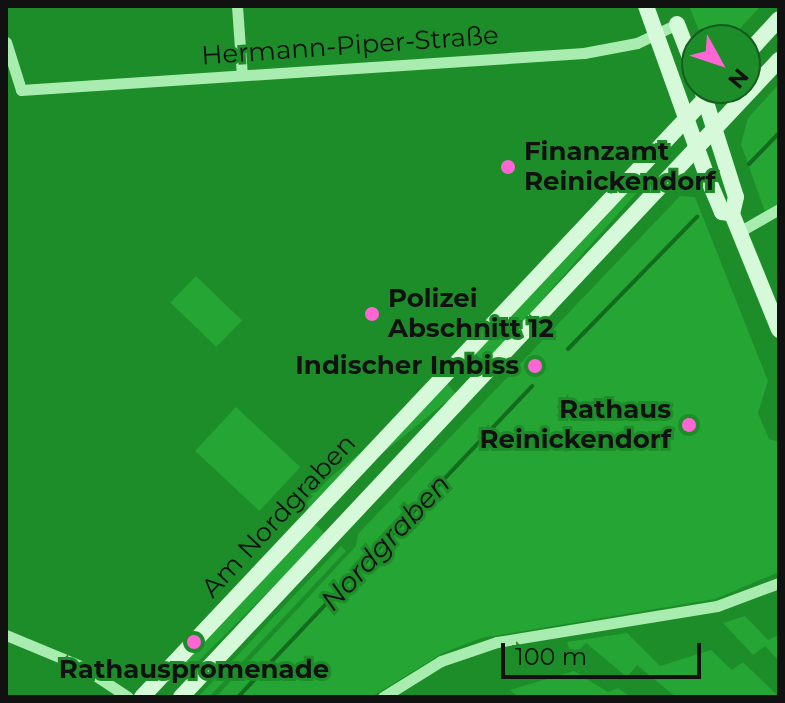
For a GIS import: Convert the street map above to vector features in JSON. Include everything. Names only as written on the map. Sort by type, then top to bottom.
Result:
[{"type":"main road","points":[[646,6],[722,212],[732,214]]},
{"type":"main road","points":[[761,39],[779,19]]},
{"type":"main road","points":[[677,24],[681,34]]},
{"type":"main road","name":"Am Nordgraben","points":[[181,697],[779,60]]},
{"type":"main road","name":"Am Nordgraben","points":[[142,697],[697,104]]},
{"type":"main road","points":[[709,104],[736,197],[732,214],[779,330]]},
{"type":"main road","points":[[644,161],[665,181]]},
{"type":"main road","points":[[451,367],[472,387]]},
{"type":"street","points":[[237,6],[242,75]]},
{"type":"street","name":"Hermann-Piper-Straße","points":[[6,42],[21,90],[584,53],[619,48],[677,24]]},
{"type":"street","points":[[739,232],[779,209]]},
{"type":"street","points":[[383,697],[441,661],[497,642],[717,606],[779,583]]},
{"type":"street","points":[[6,635],[81,666],[128,697]]},
{"type":"green space","points":[[689,6],[761,6],[744,24],[696,24]]},
{"type":"green space","points":[[779,84],[779,202],[765,212],[741,144],[748,118]]},
{"type":"green space","points":[[646,173],[649,179],[486,363],[474,353]]},
{"type":"green space","points":[[680,196],[695,197],[768,381],[758,413],[769,439],[779,442],[779,572],[715,599],[481,638],[443,653],[371,697],[216,697],[356,546],[358,534]]},
{"type":"green space","points":[[196,276],[242,320],[216,347],[170,303]]},
{"type":"green space","points":[[447,383],[456,394],[311,511],[302,500]]},
{"type":"green space","points":[[236,407],[300,467],[259,511],[195,451]]},
{"type":"green space","points":[[314,523],[325,534],[173,686],[162,675]]},
{"type":"green space","points":[[341,546],[346,551],[209,697],[198,697]]},
{"type":"green space","points":[[745,616],[768,640],[779,635],[779,661],[765,646],[753,655],[723,623]]},
{"type":"green space","points":[[627,633],[660,666],[711,650],[732,670],[743,662],[779,697],[676,697],[637,665],[627,677],[586,643],[572,657],[567,642]]},
{"type":"green space","points":[[574,671],[608,692],[618,688],[631,697],[518,697],[510,690]]},
{"type":"waterway","name":"Nordgraben","points":[[749,164],[779,133]]},
{"type":"waterway","name":"Nordgraben","points":[[568,349],[697,217]]},
{"type":"waterway","name":"Nordgraben","points":[[238,697],[532,386]]},
{"type":"place","name":"Finanzamt Reinickendorf","points":[[508,167]]},
{"type":"place","name":"Polizei Abschnitt 12","points":[[372,314]]},
{"type":"place","name":"Indischer Imbiss","points":[[535,366]]},
{"type":"place","name":"Rathaus Reinickendorf","points":[[689,425]]},
{"type":"place","name":"Rathauspromenade","points":[[194,642]]}]
